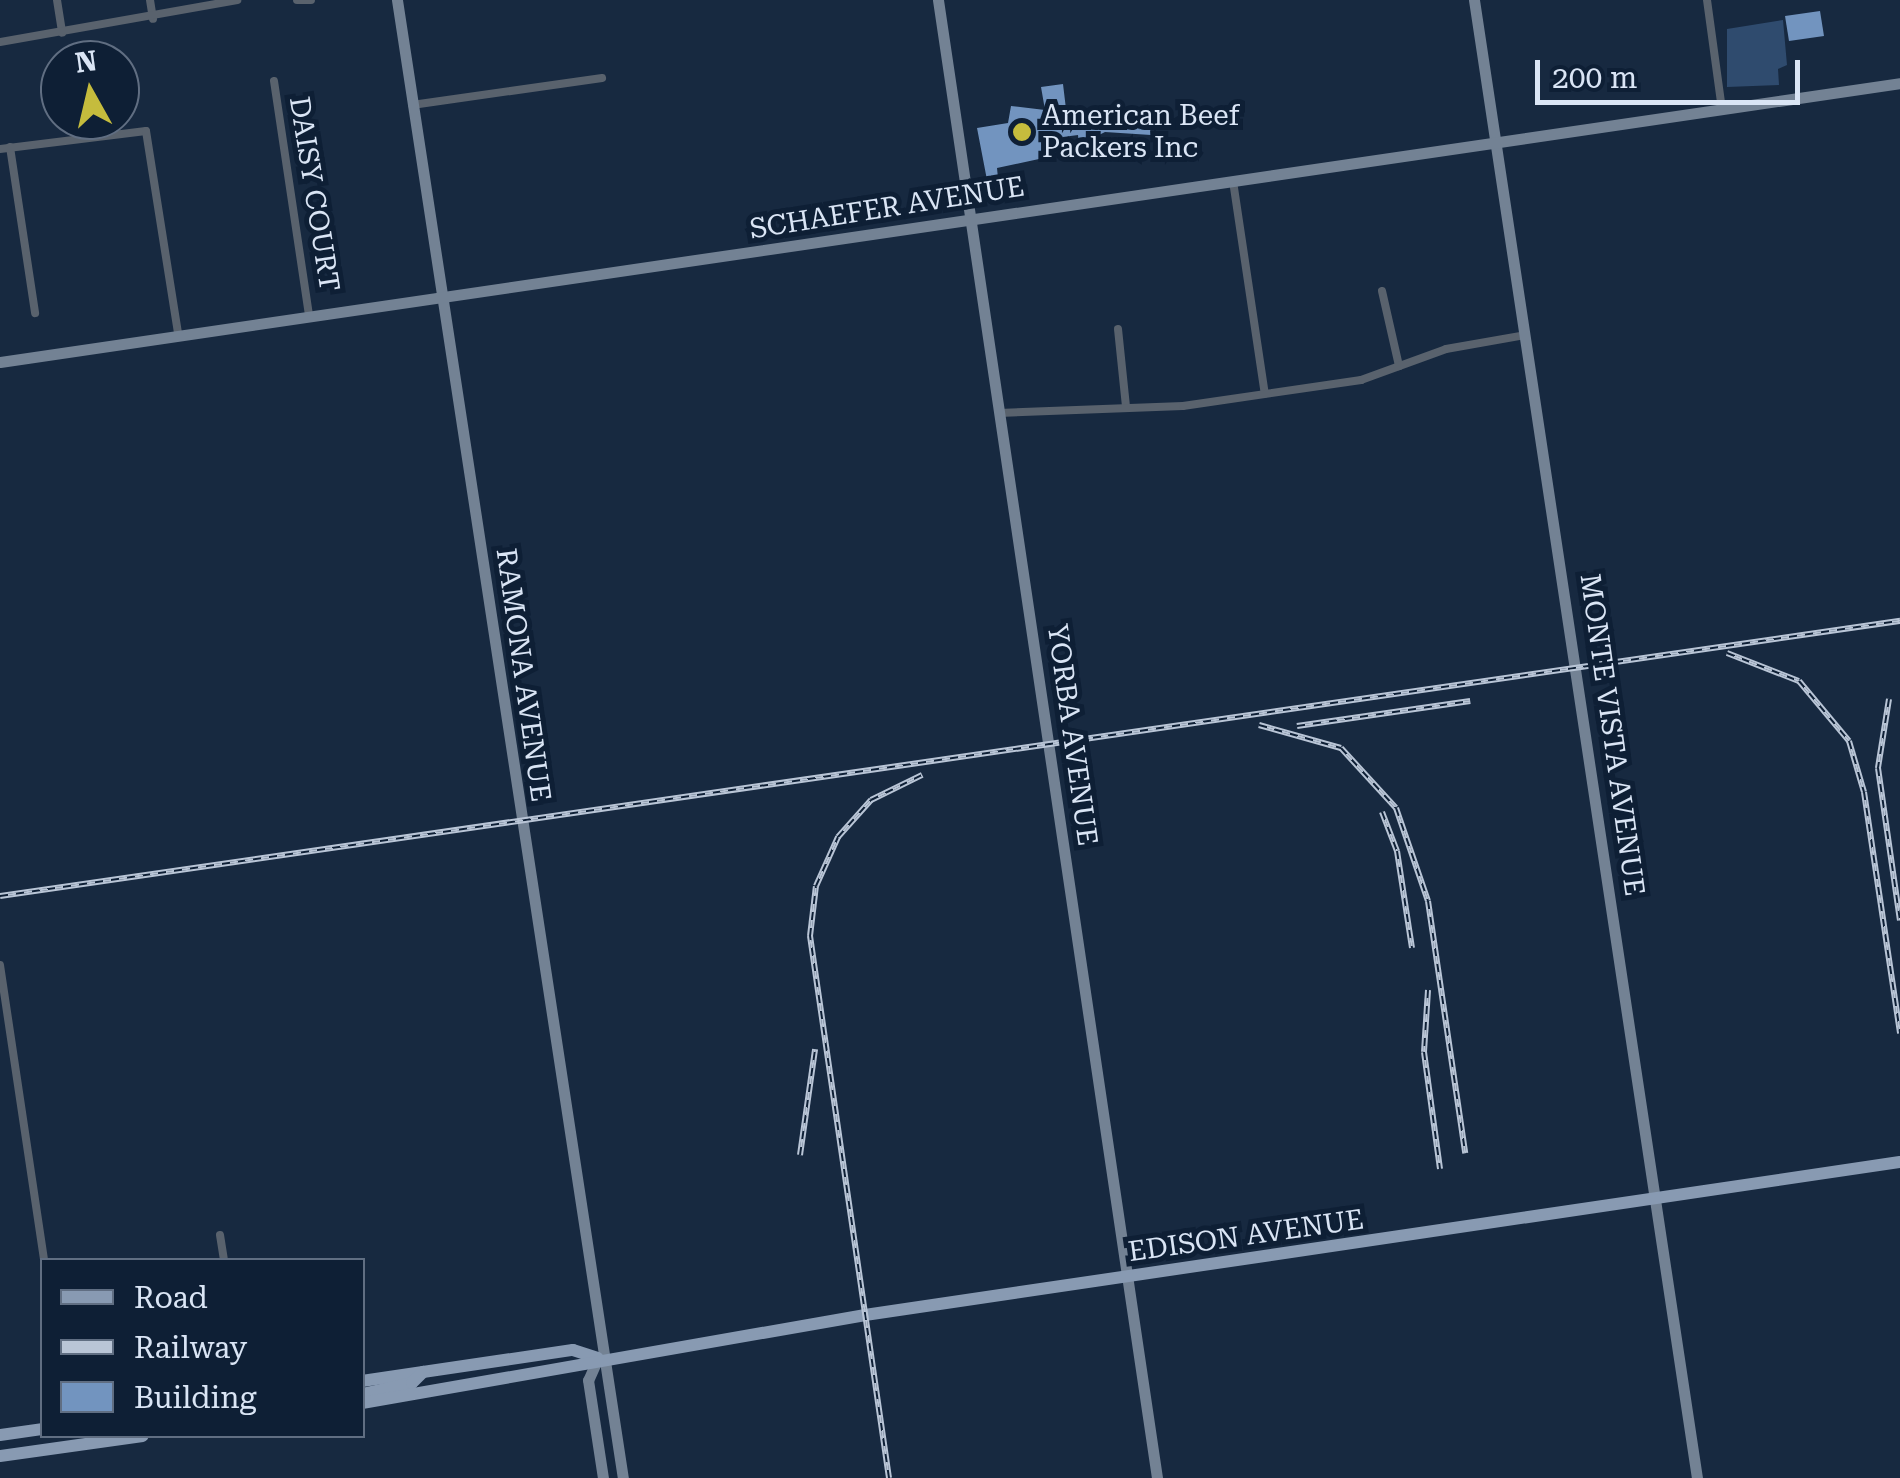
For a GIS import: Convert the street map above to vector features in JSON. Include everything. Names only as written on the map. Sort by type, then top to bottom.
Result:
[{"type":"main road","name":"EDISON AVENUE","points":[[365,1402],[571,1372],[598,1358],[1900,1162]]},
{"type":"main road","name":"EDISON AVENUE","points":[[365,1382],[573,1350],[598,1358]]},
{"type":"main road","points":[[365,1393],[412,1384],[422,1372]]},
{"type":"main road","points":[[0,1435],[40,1429]]},
{"type":"main road","points":[[0,1456],[72,1441],[114,1438]]},
{"type":"street","points":[[57,0],[62,33]]},
{"type":"street","points":[[150,0],[153,19]]},
{"type":"street","points":[[0,42],[153,19],[238,0]]},
{"type":"street","points":[[297,0],[311,0]]},
{"type":"street","name":"RAMONA AVENUE","points":[[396,0],[598,1358],[622,1478]]},
{"type":"street","name":"YORBA AVENUE","points":[[938,0],[1156,1478]]},
{"type":"street","name":"MONTE VISTA AVENUE","points":[[1474,0],[1528,335],[1696,1478]]},
{"type":"street","points":[[1707,0],[1722,109]]},
{"type":"street","points":[[412,106],[602,78]]},
{"type":"street","name":"DAISY COURT","points":[[274,81],[310,314]]},
{"type":"street","name":"SCHAEFER AVENUE","points":[[0,362],[1900,83]]},
{"type":"street","points":[[35,313],[5,148],[146,131],[178,334]]},
{"type":"street","points":[[1233,178],[1264,394]]},
{"type":"street","points":[[1382,292],[1399,366]]},
{"type":"street","points":[[1118,328],[1126,406]]},
{"type":"street","points":[[999,413],[1264,394],[1361,380],[1399,366],[1528,335]]},
{"type":"street","points":[[0,965],[44,1258]]},
{"type":"street","points":[[220,1234],[224,1258]]},
{"type":"street","name":"RAMONA AVENUE","points":[[598,1358],[588,1380],[603,1478]]},
{"type":"shaded area","points":[[1783,20],[1787,65],[1778,69],[1779,85],[1727,87],[1727,29]]},
{"type":"building","points":[[1820,11],[1824,36],[1789,41],[1785,16]]},
{"type":"building","name":"American Beef Packers Inc","points":[[1063,84],[1066,109],[1078,107],[1080,123],[1146,106],[1151,135],[1105,132],[1079,145],[1078,135],[1063,137],[1062,154],[997,168],[998,178],[987,180],[977,128],[1008,123],[1011,106],[1045,110],[1041,87]]},
{"type":"railway","points":[[0,896],[1900,621]]},
{"type":"railway","points":[[1727,653],[1799,681],[1849,741],[1864,792],[1900,1033]]},
{"type":"railway","points":[[1889,699],[1878,768],[1900,920]]},
{"type":"railway","points":[[1297,726],[1470,701]]},
{"type":"railway","points":[[1259,725],[1341,748],[1396,808],[1428,901],[1465,1153]]},
{"type":"railway","points":[[889,1478],[810,936],[816,886],[838,837],[871,800],[922,775]]},
{"type":"railway","points":[[1382,812],[1397,851],[1412,948]]},
{"type":"railway","points":[[1428,990],[1424,1052],[1440,1169]]},
{"type":"railway","points":[[800,1155],[815,1049]]},
{"type":"place","name":"American Beef Packers Inc","points":[[1022,132]]}]
